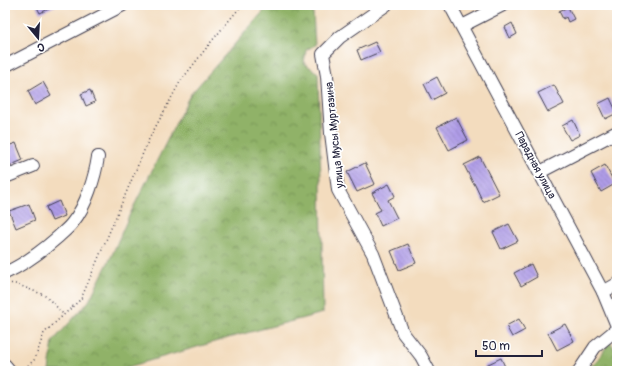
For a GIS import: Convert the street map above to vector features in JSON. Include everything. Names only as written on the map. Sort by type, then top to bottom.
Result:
[{"type":"street","points":[[5,66],[123,5]]},
{"type":"street","name":"улица Мусы Муртазина","points":[[386,5],[340,37],[323,54],[327,76],[336,176],[338,190],[373,254],[403,333],[421,356],[429,371]]},
{"type":"street","name":"Парадная улица","points":[[450,5],[603,292],[617,328]]},
{"type":"street","points":[[462,26],[503,5]]},
{"type":"street","points":[[540,172],[617,132]]},
{"type":"street","points":[[5,273],[32,259],[73,222],[82,208],[88,194],[95,174],[98,157]]},
{"type":"street","points":[[5,169],[8,176],[33,166]]},
{"type":"street","points":[[603,292],[617,284]]},
{"type":"street","points":[[580,371],[595,347],[617,328]]},
{"type":"street","points":[[5,365],[10,371]]},
{"type":"path","points":[[22,371],[35,359],[44,333],[81,299],[149,139],[180,82],[242,5]]},
{"type":"path","points":[[5,283],[16,284],[44,295],[63,315]]},
{"type":"green space","points":[[269,5],[319,5],[313,12],[315,45],[306,50],[304,63],[318,73],[323,313],[235,336],[114,371],[49,371],[53,341],[89,301],[112,255],[128,218],[190,95]]},
{"type":"green space","points":[[610,341],[617,354],[617,371],[582,371],[596,363]]},
{"type":"building","points":[[36,5],[57,5],[40,13]]},
{"type":"building","points":[[568,7],[574,19],[568,22],[566,17],[563,19],[559,11]]},
{"type":"building","points":[[512,23],[517,34],[510,38],[505,27]]},
{"type":"building","points":[[375,42],[380,52],[361,60],[357,50]]},
{"type":"building","points":[[437,77],[445,93],[432,100],[424,84]]},
{"type":"building","points":[[43,82],[51,96],[35,105],[28,91]]},
{"type":"building","points":[[554,85],[564,104],[548,112],[538,93]]},
{"type":"building","points":[[90,90],[95,102],[86,106],[81,94]]},
{"type":"building","points":[[610,98],[617,113],[605,119],[598,104]]},
{"type":"building","points":[[456,117],[468,140],[449,150],[437,127]]},
{"type":"building","points":[[573,120],[580,135],[570,140],[562,126]]},
{"type":"building","points":[[16,143],[23,160],[11,165],[5,162],[5,147]]},
{"type":"building","points":[[480,157],[499,194],[483,202],[464,165]]},
{"type":"building","points":[[365,163],[375,184],[357,192],[347,172]]},
{"type":"building","points":[[605,165],[615,184],[601,192],[591,173]]},
{"type":"building","points":[[389,184],[395,196],[388,200],[397,218],[381,226],[375,213],[381,210],[372,193]]},
{"type":"building","points":[[59,201],[65,216],[52,221],[46,207]]},
{"type":"building","points":[[29,204],[35,220],[16,228],[9,211]]},
{"type":"building","points":[[509,224],[518,241],[501,249],[493,232]]},
{"type":"building","points":[[408,244],[416,263],[399,270],[391,251]]},
{"type":"building","points":[[531,264],[537,277],[521,286],[514,273]]},
{"type":"building","points":[[519,319],[525,330],[512,337],[506,326]]},
{"type":"building","points":[[565,324],[574,341],[557,350],[548,333]]},
{"type":"building","points":[[501,358],[507,371],[487,371],[484,366]]}]
